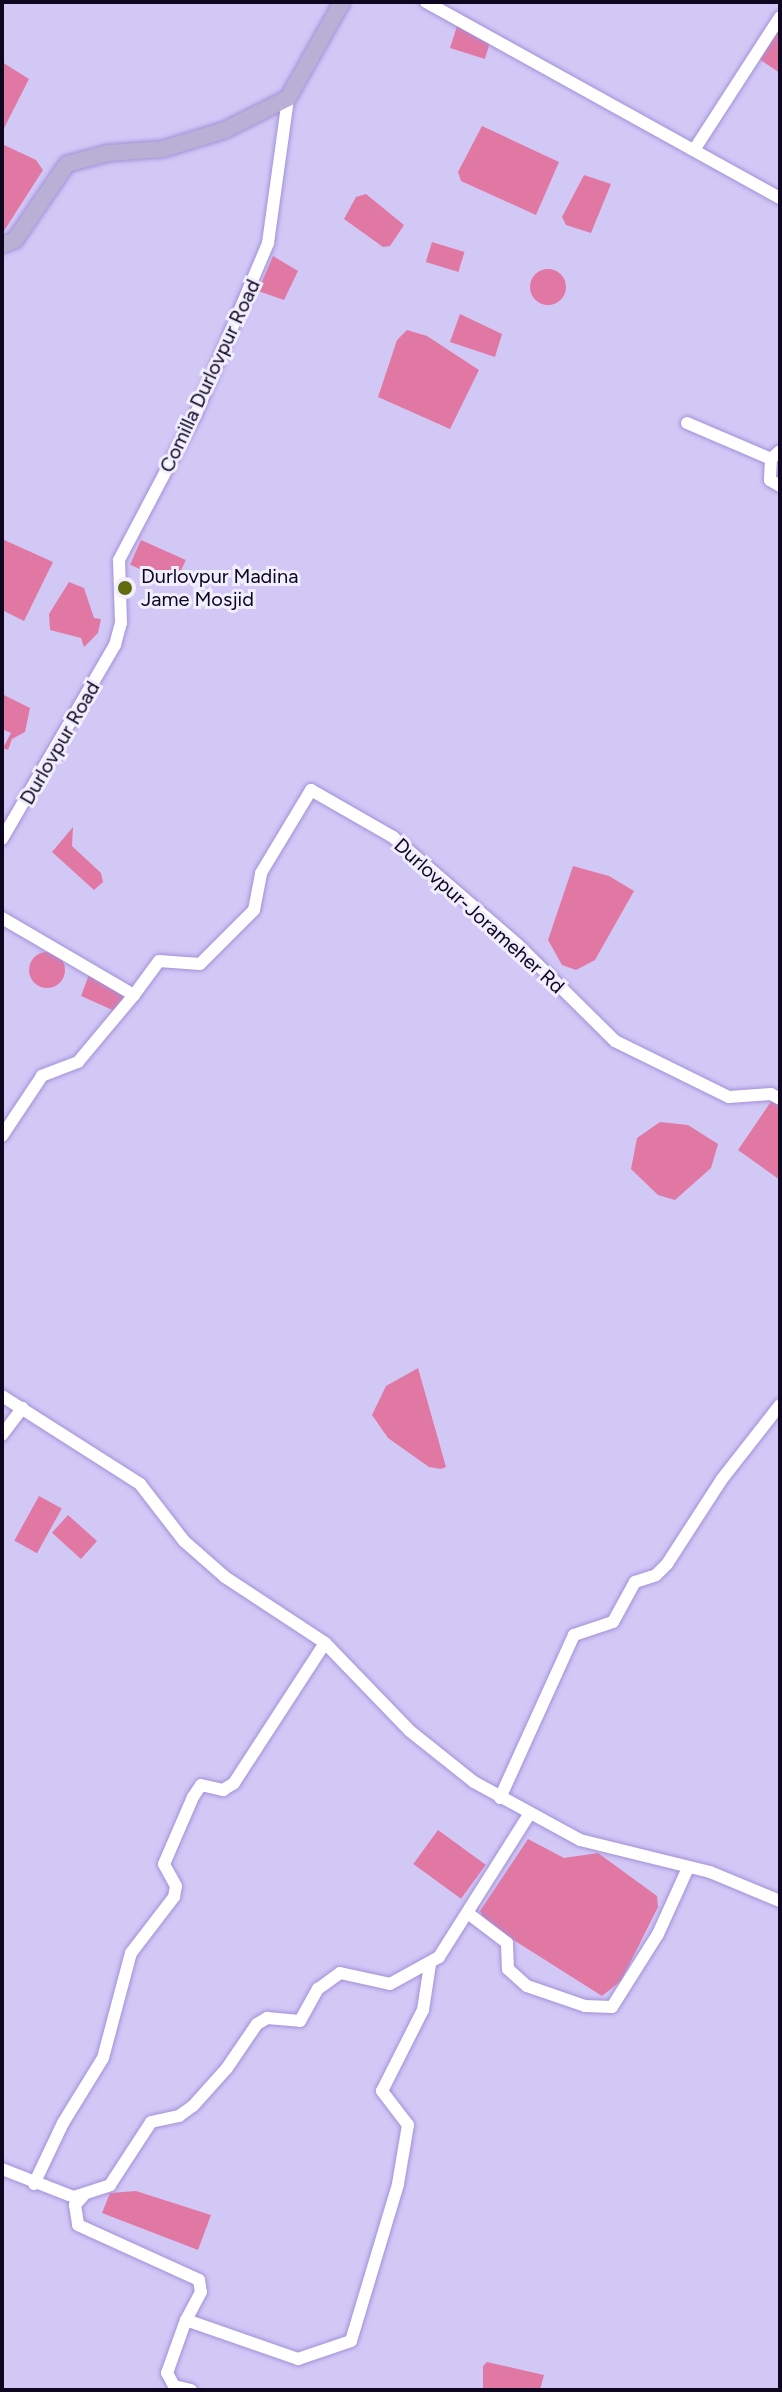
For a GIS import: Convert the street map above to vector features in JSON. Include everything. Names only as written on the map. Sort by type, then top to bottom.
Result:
[{"type":"main road","points":[[2,245],[15,240],[67,164],[109,153],[163,149],[225,130],[288,98],[342,2]]},
{"type":"street","points":[[426,2],[780,198]]},
{"type":"street","points":[[694,150],[780,17]]},
{"type":"street","name":"Comilla Durlovpur Road","points":[[115,645],[121,623],[119,560],[195,416],[268,243],[288,98]]},
{"type":"street","points":[[687,423],[776,455],[770,480],[780,486]]},
{"type":"street","name":"Durlovpur Road","points":[[2,839],[115,645]]},
{"type":"street","name":"Durlovpur-Jorameher Rd","points":[[134,995],[159,961],[200,964],[254,910],[261,873],[311,790],[393,837],[518,945],[615,1041],[729,1097],[771,1094],[780,1099]]},
{"type":"street","points":[[2,918],[134,995],[78,1062],[42,1076],[2,1136]]},
{"type":"street","points":[[2,1396],[114,1463],[225,1577],[325,1643],[410,1731],[500,1798],[528,1816],[593,1844],[688,1868],[780,1901]]},
{"type":"street","points":[[500,1798],[574,1635],[613,1622],[635,1582],[656,1575],[667,1564],[722,1479],[780,1405]]},
{"type":"street","points":[[2,1435],[22,1408]]},
{"type":"street","points":[[34,2184],[63,2123],[103,2058],[131,1953],[174,1897],[176,1886],[164,1864],[197,1790],[206,1784],[223,1790],[234,1783],[325,1643]]},
{"type":"street","points":[[191,2390],[174,2386],[167,2373],[186,2320],[201,2292],[199,2280],[78,2225],[75,2205],[83,2196],[115,2180],[151,2122],[179,2116],[212,2087],[257,2024],[267,2018],[300,2021],[318,1989],[340,1973],[390,1984],[430,1964],[449,1948],[528,1816]]},
{"type":"street","points":[[469,1914],[507,1943],[508,1969],[527,1986],[585,2006],[612,2007],[658,1934],[688,1868]]},
{"type":"street","points":[[186,2320],[298,2359],[349,2345],[398,2184],[408,2125],[382,2091],[423,2010],[430,1964]]},
{"type":"street","points":[[2,2169],[34,2184],[83,2196]]},
{"type":"shaded area","points":[[457,26],[490,42],[485,59],[450,48]]},
{"type":"shaded area","points":[[780,28],[780,73],[759,59]]},
{"type":"shaded area","points":[[2,62],[29,79],[2,132]]},
{"type":"shaded area","points":[[482,126],[559,162],[536,215],[461,181],[458,172]]},
{"type":"shaded area","points":[[2,144],[36,160],[43,170],[2,234]]},
{"type":"shaded area","points":[[584,175],[611,184],[591,233],[566,225],[562,217]]},
{"type":"shaded area","points":[[366,194],[404,225],[390,246],[383,247],[344,219],[356,197]]},
{"type":"shaded area","points":[[432,242],[465,252],[458,272],[426,262]]},
{"type":"shaded area","points":[[273,256],[298,271],[284,300],[258,291]]},
{"type":"shaded area","points":[[548,269],[561,274],[566,287],[561,300],[548,305],[535,300],[530,287],[535,274]]},
{"type":"shaded area","points":[[460,314],[502,334],[495,357],[450,342]]},
{"type":"shaded area","points":[[407,330],[427,336],[479,370],[450,429],[378,397],[397,340]]},
{"type":"shaded area","points":[[2,539],[53,562],[24,621],[2,610]]},
{"type":"shaded area","points":[[141,540],[186,560],[175,585],[130,565]]},
{"type":"shaded area","points":[[69,582],[84,588],[94,618],[101,619],[98,633],[84,647],[81,638],[50,630],[49,614]]},
{"type":"shaded area","points":[[2,694],[30,708],[25,732],[12,739],[8,750],[3,748],[11,733],[2,729]]},
{"type":"shaded area","points":[[73,827],[72,846],[101,873],[103,882],[94,890],[52,852]]},
{"type":"shaded area","points":[[573,866],[609,876],[634,891],[595,960],[576,970],[562,965],[548,940]]},
{"type":"shaded area","points":[[47,952],[60,957],[65,970],[60,983],[47,988],[34,983],[29,970],[34,957]]},
{"type":"shaded area","points":[[90,972],[126,995],[117,1012],[81,996]]},
{"type":"shaded area","points":[[772,1100],[780,1105],[780,1180],[738,1150]]},
{"type":"shaded area","points":[[660,1122],[688,1125],[718,1144],[711,1168],[675,1200],[658,1195],[631,1169],[637,1138]]},
{"type":"shaded area","points":[[418,1368],[446,1467],[441,1469],[429,1467],[388,1438],[372,1415],[386,1386]]},
{"type":"shaded area","points":[[39,1496],[62,1509],[37,1553],[14,1541]]},
{"type":"shaded area","points":[[68,1515],[97,1541],[81,1559],[52,1533]]},
{"type":"shaded area","points":[[438,1830],[486,1865],[461,1899],[413,1864]]},
{"type":"shaded area","points":[[528,1839],[564,1858],[598,1853],[657,1896],[658,1907],[621,1981],[602,1996],[485,1922],[480,1911]]},
{"type":"shaded area","points":[[136,2191],[211,2215],[198,2250],[102,2213],[110,2193]]},
{"type":"shaded area","points":[[487,2362],[544,2375],[540,2390],[483,2390],[483,2366]]},
{"type":"place","name":"Durlovpur Madina Jame Mosjid","points":[[125,588]]}]
